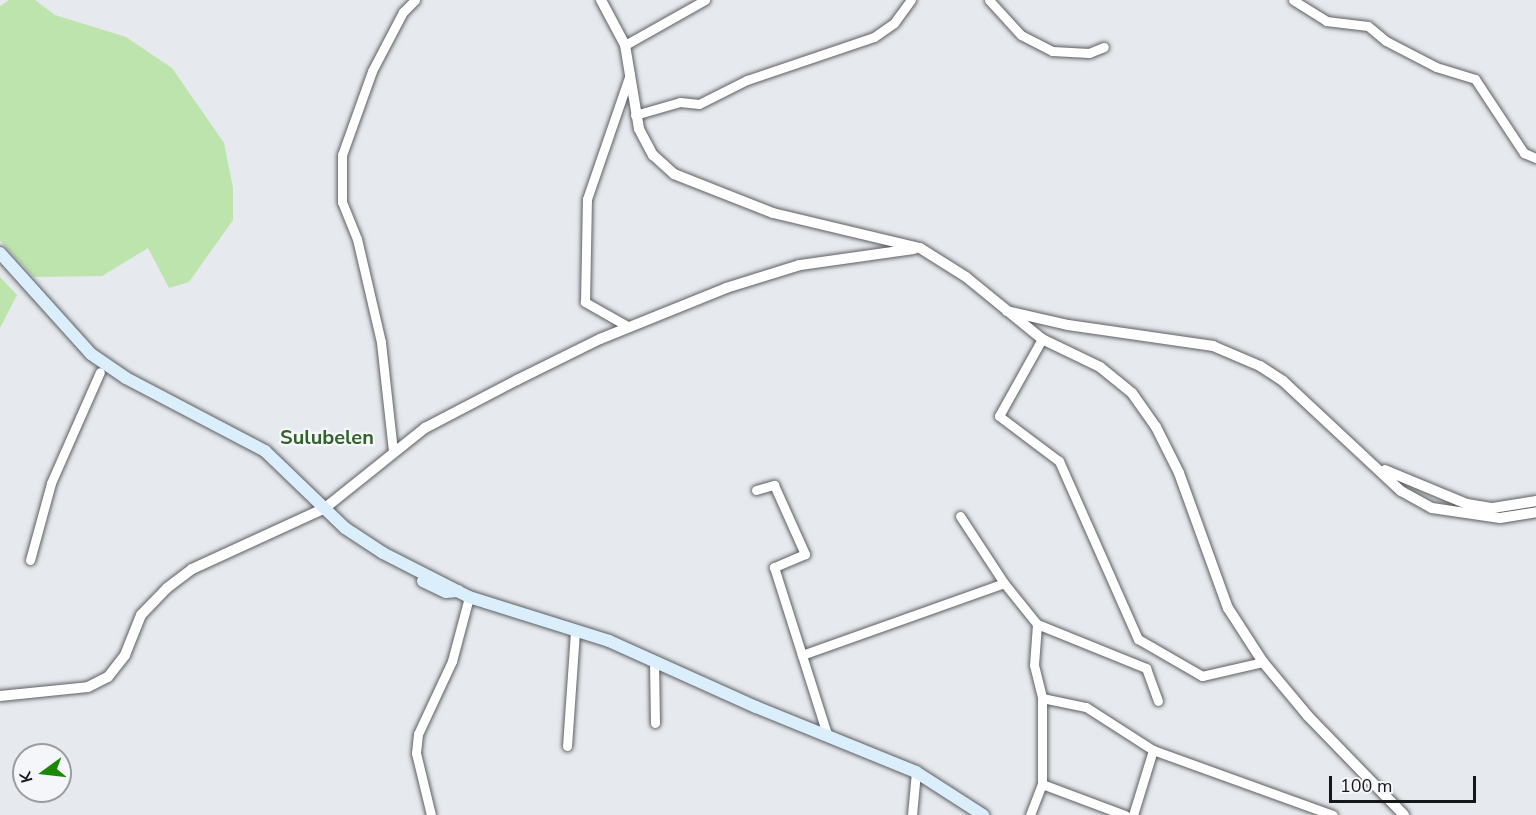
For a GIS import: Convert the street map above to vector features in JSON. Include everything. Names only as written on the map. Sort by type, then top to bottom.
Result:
[{"type":"main road","points":[[0,253],[70,345],[100,372],[242,445],[283,475],[321,510],[363,541],[463,594],[654,660],[756,707],[916,772],[983,815]]},
{"type":"main road","points":[[0,264],[71,336],[106,366],[265,451],[321,510]]},
{"type":"street","points":[[393,451],[381,342],[357,238],[342,202],[342,155],[372,71],[403,12],[415,0]]},
{"type":"street","points":[[601,0],[625,45],[635,115],[646,146],[674,174],[773,213],[920,248],[966,277],[1042,339],[1100,367],[1132,393],[1156,427],[1179,473],[1228,608],[1263,662],[1308,716],[1404,815]]},
{"type":"street","points":[[625,45],[705,0]]},
{"type":"street","points":[[635,115],[680,102],[699,104],[747,80],[874,37],[894,23],[911,0]]},
{"type":"street","points":[[989,0],[1021,35],[1052,51],[1089,53],[1104,47]]},
{"type":"street","points":[[1293,0],[1326,21],[1368,27],[1386,41],[1436,67],[1475,79],[1524,153],[1536,158]]},
{"type":"street","points":[[629,327],[585,302],[587,199],[630,73]]},
{"type":"street","points":[[0,696],[88,687],[108,677],[125,655],[141,615],[167,588],[228,550],[267,537],[321,510],[425,428],[517,380],[629,327],[726,288],[800,266],[920,248]]},
{"type":"street","points":[[1006,311],[1068,325],[1184,339],[1236,355],[1283,381],[1401,491],[1432,508],[1500,518],[1536,512]]},
{"type":"street","points":[[1042,339],[999,416],[1059,461],[1138,639],[1203,676],[1263,662]]},
{"type":"street","points":[[30,560],[51,483],[100,372]]},
{"type":"street","points":[[1373,464],[1402,479],[1467,504],[1493,508],[1536,501]]},
{"type":"street","points":[[756,490],[774,485],[805,554],[774,567],[827,734]]},
{"type":"street","points":[[960,516],[1004,583],[1038,624],[1146,668],[1158,701]]},
{"type":"street","points":[[802,655],[1004,583]]},
{"type":"street","points":[[431,815],[416,753],[418,734],[452,661],[463,594]]},
{"type":"street","points":[[1030,815],[1042,784],[1042,698],[1034,665],[1038,624]]},
{"type":"street","points":[[567,746],[575,632]]},
{"type":"street","points":[[654,660],[655,723]]},
{"type":"street","points":[[1042,698],[1086,707],[1154,750],[1333,815]]},
{"type":"street","points":[[1133,815],[1154,750]]},
{"type":"street","points":[[912,815],[916,772]]},
{"type":"street","points":[[1042,784],[1125,815]]},
{"type":"green space","points":[[9,0],[35,0],[55,15],[126,37],[172,68],[224,143],[233,188],[233,220],[189,282],[169,288],[148,248],[102,276],[34,277],[0,241],[0,6]]},
{"type":"green space","points":[[0,277],[17,295],[0,328]]},
{"type":"district","name":"Sulubelen","points":[[327,437]]}]
